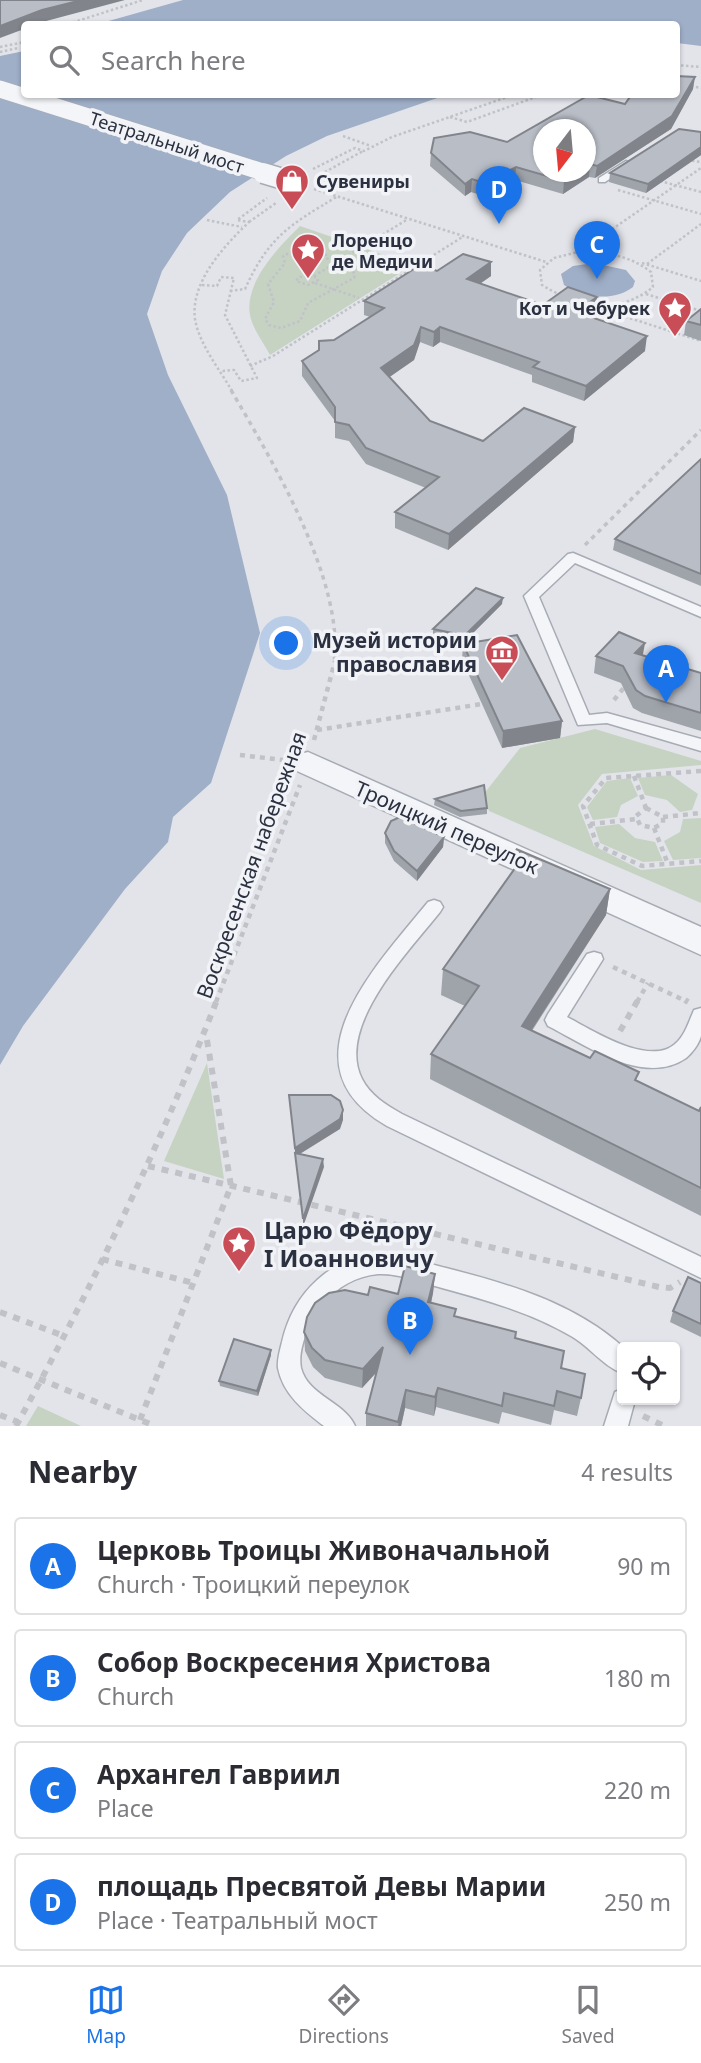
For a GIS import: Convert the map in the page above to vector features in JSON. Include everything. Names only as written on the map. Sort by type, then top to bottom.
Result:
[{"type":"street","name":"Театральный мост","points":[[0,89],[21,96]]},
{"type":"street","name":"Театральный мост","points":[[28,98],[293,182]]},
{"type":"street","name":"Троицкий переулок","points":[[308,763],[701,942]]},
{"type":"lane","points":[[602,180],[649,149]]},
{"type":"lane","points":[[701,612],[573,557],[531,596],[584,721],[607,718],[701,745]]},
{"type":"lane","points":[[434,907],[370,992],[352,1022],[347,1056],[349,1073],[357,1090],[370,1104],[444,1144],[694,1265]]},
{"type":"lane","points":[[594,959],[555,1020],[638,1059],[655,1061],[671,1058],[682,1050],[696,1009]]},
{"type":"lane","points":[[343,1426],[305,1396],[289,1367],[294,1333],[312,1298],[323,1287],[358,1268],[391,1265],[511,1297],[586,1331],[617,1358]]},
{"type":"lane","points":[[616,1426],[622,1405]]},
{"type":"path","points":[[77,21],[139,0]]},
{"type":"path","points":[[0,49],[21,43]]},
{"type":"path","points":[[0,49],[18,48]]},
{"type":"path","points":[[680,65],[701,67]]},
{"type":"path","points":[[689,85],[701,88]]},
{"type":"path","points":[[330,168],[364,150],[504,98]]},
{"type":"path","points":[[449,117],[467,122],[533,98]]},
{"type":"path","points":[[343,136],[372,147]]},
{"type":"path","points":[[310,171],[355,148],[364,150]]},
{"type":"path","points":[[649,149],[701,162]]},
{"type":"path","points":[[293,182],[546,262],[578,252],[701,168]]},
{"type":"path","points":[[618,169],[701,192]]},
{"type":"path","points":[[602,180],[605,186],[701,214]]},
{"type":"path","name":"Воскресенская набережная","points":[[248,222],[237,220],[275,192]]},
{"type":"path","points":[[230,291],[245,289],[260,256],[293,223],[338,196]]},
{"type":"path","points":[[248,222],[269,207]]},
{"type":"path","points":[[359,298],[315,283],[308,285],[296,281],[306,275],[314,276],[408,219]]},
{"type":"path","points":[[207,220],[243,227]]},
{"type":"path","name":"Воскресенская набережная","points":[[17,1424],[148,1166],[206,1033],[308,763],[336,656],[328,590],[271,458],[221,371],[195,317],[202,285],[227,244],[248,222]]},
{"type":"path","points":[[647,264],[701,224]]},
{"type":"path","points":[[250,366],[273,356],[464,236]]},
{"type":"path","points":[[313,248],[326,252],[326,258],[336,263],[348,267],[355,274],[354,278],[304,306],[300,321],[293,327],[269,325],[265,319],[276,306],[268,284],[285,263],[283,256],[313,248]]},
{"type":"path","points":[[578,252],[599,252],[631,259],[701,281]]},
{"type":"path","points":[[585,304],[623,303],[646,294],[653,287],[651,272],[631,259]]},
{"type":"path","points":[[546,262],[539,277],[542,285],[555,295],[701,341]]},
{"type":"path","points":[[314,276],[318,280],[315,283]]},
{"type":"path","points":[[202,285],[217,286],[221,277],[234,278],[225,314],[257,378],[242,381],[234,370],[221,371]]},
{"type":"path","points":[[646,294],[701,311]]},
{"type":"path","points":[[682,335],[688,330],[701,335]]},
{"type":"path","points":[[573,557],[701,430]]},
{"type":"path","points":[[607,718],[618,692],[633,679]]},
{"type":"path","points":[[317,730],[482,704]]},
{"type":"path","points":[[240,755],[308,763]]},
{"type":"path","points":[[701,771],[606,778],[583,806],[597,845],[642,866],[701,861]]},
{"type":"path","points":[[634,776],[646,808]]},
{"type":"path","points":[[663,817],[663,823],[654,828],[645,827],[637,819],[637,813],[646,808],[655,810],[663,817],[701,813]]},
{"type":"path","points":[[590,824],[637,819]]},
{"type":"path","points":[[654,828],[668,864]]},
{"type":"path","points":[[594,959],[648,983],[696,1009]]},
{"type":"path","points":[[611,1046],[648,983]]},
{"type":"path","points":[[140,1420],[231,1186],[206,1033]]},
{"type":"path","points":[[148,1166],[659,1287],[670,1288],[679,1284],[694,1265]]},
{"type":"path","points":[[102,1259],[193,1283]]},
{"type":"path","points":[[0,1312],[64,1336]]},
{"type":"path","points":[[0,1363],[155,1426]]},
{"type":"path","points":[[0,1415],[17,1424]]},
{"type":"green space","points":[[300,226],[413,265],[270,355],[251,320],[252,290],[265,266]]},
{"type":"green space","points":[[595,729],[701,761],[701,765],[602,774],[578,805],[594,846],[641,870],[701,865],[701,903],[489,811],[483,795],[520,748]]},
{"type":"green space","points":[[671,775],[698,794],[692,810],[680,812],[667,800],[645,795],[638,778]]},
{"type":"green space","points":[[630,778],[638,796],[621,805],[617,817],[593,820],[587,807],[607,781]]},
{"type":"green space","points":[[701,818],[701,858],[673,860],[664,841],[680,832],[683,819]]},
{"type":"green space","points":[[619,824],[635,838],[655,842],[663,861],[643,862],[600,843],[595,827]]},
{"type":"green space","points":[[207,1063],[224,1179],[164,1161]]},
{"type":"green space","points":[[38,1406],[81,1426],[26,1426]]},
{"type":"water","points":[[183,0],[701,0],[701,46],[680,43],[680,21],[109,21]]},
{"type":"water","points":[[21,52],[21,98],[437,98],[327,136],[286,156],[230,192],[187,233],[162,271],[147,314],[168,375],[227,495],[260,633],[211,783],[173,817],[168,842],[125,889],[23,1026],[0,1065],[0,56]]},
{"type":"water","points":[[594,263],[626,270],[635,281],[633,287],[617,295],[598,296],[580,293],[564,285],[561,274],[573,266]]},
{"type":"building","points":[[0,0],[82,0],[42,10],[0,26]]},
{"type":"building","points":[[680,76],[695,77],[672,116],[597,166],[596,119],[547,119],[584,98],[601,98],[625,104],[629,98],[680,98]]},
{"type":"building","points":[[533,127],[533,172],[516,167],[484,183],[472,179],[465,184],[431,153],[434,138],[470,132],[507,142]]},
{"type":"building","points":[[679,129],[701,132],[701,147],[648,184],[610,173]]},
{"type":"building","points":[[463,254],[491,262],[467,279],[543,305],[568,287],[597,297],[576,312],[647,336],[586,386],[533,367],[539,362],[440,327],[434,332],[421,327],[414,345],[381,368],[430,421],[483,441],[524,408],[575,427],[449,534],[395,512],[439,477],[366,448],[349,425],[335,422],[335,407],[302,361],[319,350],[319,341],[334,340],[384,308],[364,301],[420,265],[437,271]]},
{"type":"building","points":[[701,309],[701,325],[686,321]]},
{"type":"building","points":[[701,459],[701,574],[615,539]]},
{"type":"building","points":[[476,588],[503,598],[457,643],[452,633],[433,629]]},
{"type":"building","points":[[619,632],[645,643],[635,653],[701,673],[701,713],[645,696],[636,690],[623,666],[596,656]]},
{"type":"building","name":"Музей истории православия","points":[[517,635],[562,721],[503,731],[463,644]]},
{"type":"building","points":[[484,785],[487,808],[461,811],[435,799]]},
{"type":"building","points":[[400,817],[444,837],[417,871],[394,851],[385,833],[391,821]]},
{"type":"building","points":[[516,849],[610,889],[522,1026],[590,1058],[595,1051],[639,1072],[635,1080],[699,1111],[701,1107],[701,1188],[431,1054],[479,986],[443,969],[523,857]]},
{"type":"building","points":[[289,1095],[331,1095],[340,1101],[343,1110],[340,1119],[295,1148]]},
{"type":"building","points":[[295,1153],[323,1159],[303,1219]]},
{"type":"building","points":[[405,1266],[435,1274],[428,1302],[456,1309],[454,1316],[516,1332],[515,1338],[564,1351],[561,1368],[585,1374],[581,1398],[557,1391],[554,1406],[504,1393],[502,1406],[438,1388],[435,1397],[406,1390],[398,1422],[366,1413],[383,1347],[363,1369],[325,1360],[312,1348],[304,1332],[307,1317],[315,1303],[329,1293],[345,1290],[368,1295],[370,1287],[398,1294]]},
{"type":"building","points":[[688,1277],[701,1283],[701,1324],[673,1311]]},
{"type":"building","points":[[234,1339],[271,1350],[257,1391],[219,1381]]},
{"type":"place","name":"Сувениры","points":[[292,211]]},
{"type":"place","name":"площадь Пресвятой Девы Марии","points":[[499,224]]},
{"type":"place","name":"Архангел Гавриил","points":[[597,279]]},
{"type":"place","name":"Лоренцо де Медичи","points":[[308,280]]},
{"type":"place","name":"Кот и Чебурек","points":[[675,338]]},
{"type":"place","name":"Музей истории православия","points":[[502,682]]},
{"type":"place","name":"Церковь Троицы Живоначальной","points":[[666,703]]},
{"type":"place","name":"Царю Фёдору I Иоанновичу","points":[[239,1273]]},
{"type":"place","name":"Собор Воскресения Христова","points":[[410,1355]]}]
